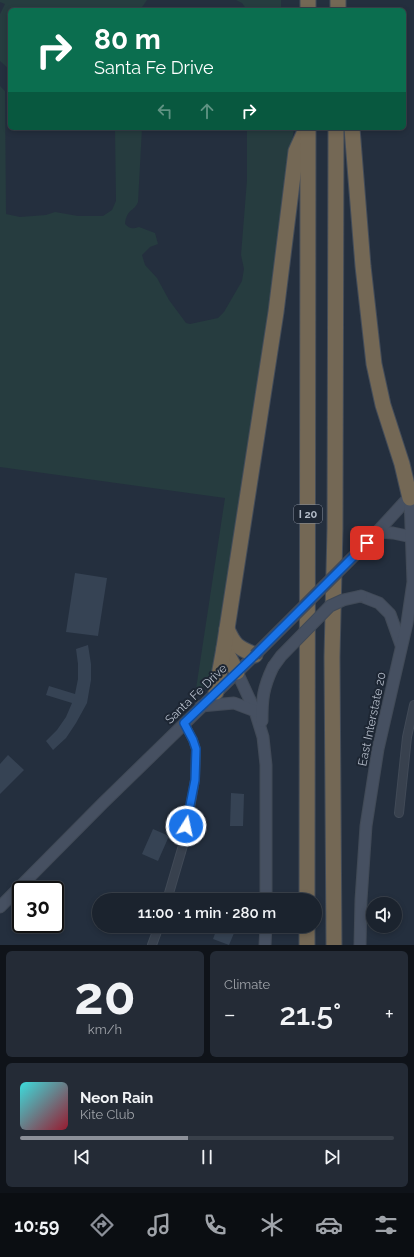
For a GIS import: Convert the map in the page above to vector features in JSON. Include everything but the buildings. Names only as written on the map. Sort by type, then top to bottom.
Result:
[{"type":"highway","points":[[216,692],[276,312],[296,151],[306,130]]},
{"type":"highway","name":"I 20","points":[[307,130],[307,893]]},
{"type":"highway","name":"I 20","points":[[334,945],[332,657],[335,528],[336,130]]},
{"type":"highway","points":[[352,130],[363,266],[374,364],[383,405],[408,465],[412,494]]},
{"type":"highway","points":[[227,629],[232,641],[239,648],[255,655]]},
{"type":"highway","points":[[224,648],[237,672]]},
{"type":"highway","points":[[303,945],[306,933]]},
{"type":"highway","points":[[307,933],[307,945]]},
{"type":"main road","name":"Santa Fe Drive","points":[[0,907],[378,532],[412,494]]},
{"type":"main road","name":"East Interstate 20","points":[[360,945],[361,900],[366,826],[378,749],[407,622],[413,582],[412,494]]},
{"type":"main road","points":[[378,532],[412,537]]},
{"type":"main road","points":[[266,893],[266,765],[263,737],[262,700],[266,682],[272,667],[330,606],[343,600],[361,596],[379,603],[390,614],[401,645]]},
{"type":"main road","points":[[237,672],[255,711],[263,737]]},
{"type":"main road","points":[[201,706],[234,703],[255,711]]},
{"type":"main road","points":[[266,933],[266,945]]},
{"type":"street","points":[[399,813],[407,737],[414,704]]},
{"type":"street","points":[[169,893],[184,842],[195,780],[196,749],[184,723]]},
{"type":"street","points":[[152,945],[156,933]]},
{"type":"green space","points":[[0,0],[147,0],[141,8],[8,8],[8,68],[0,61],[0,14],[5,4],[0,2]]},
{"type":"green space","points":[[236,0],[281,0],[281,8],[246,8],[242,3]]},
{"type":"green space","points":[[0,86],[5,91],[6,214],[20,217],[46,215],[55,212],[78,216],[103,216],[112,210],[116,201],[115,130],[142,130],[138,202],[127,215],[125,224],[131,228],[139,227],[155,233],[158,244],[150,247],[142,255],[145,265],[157,278],[169,300],[186,323],[190,324],[218,318],[224,312],[242,281],[244,269],[241,255],[247,180],[247,130],[294,130],[259,386],[227,579],[215,666],[210,681],[202,690],[196,689],[225,498],[0,467]]},
{"type":"route","points":[[186,826],[195,780],[196,749],[184,723],[255,655],[367,543]]}]
